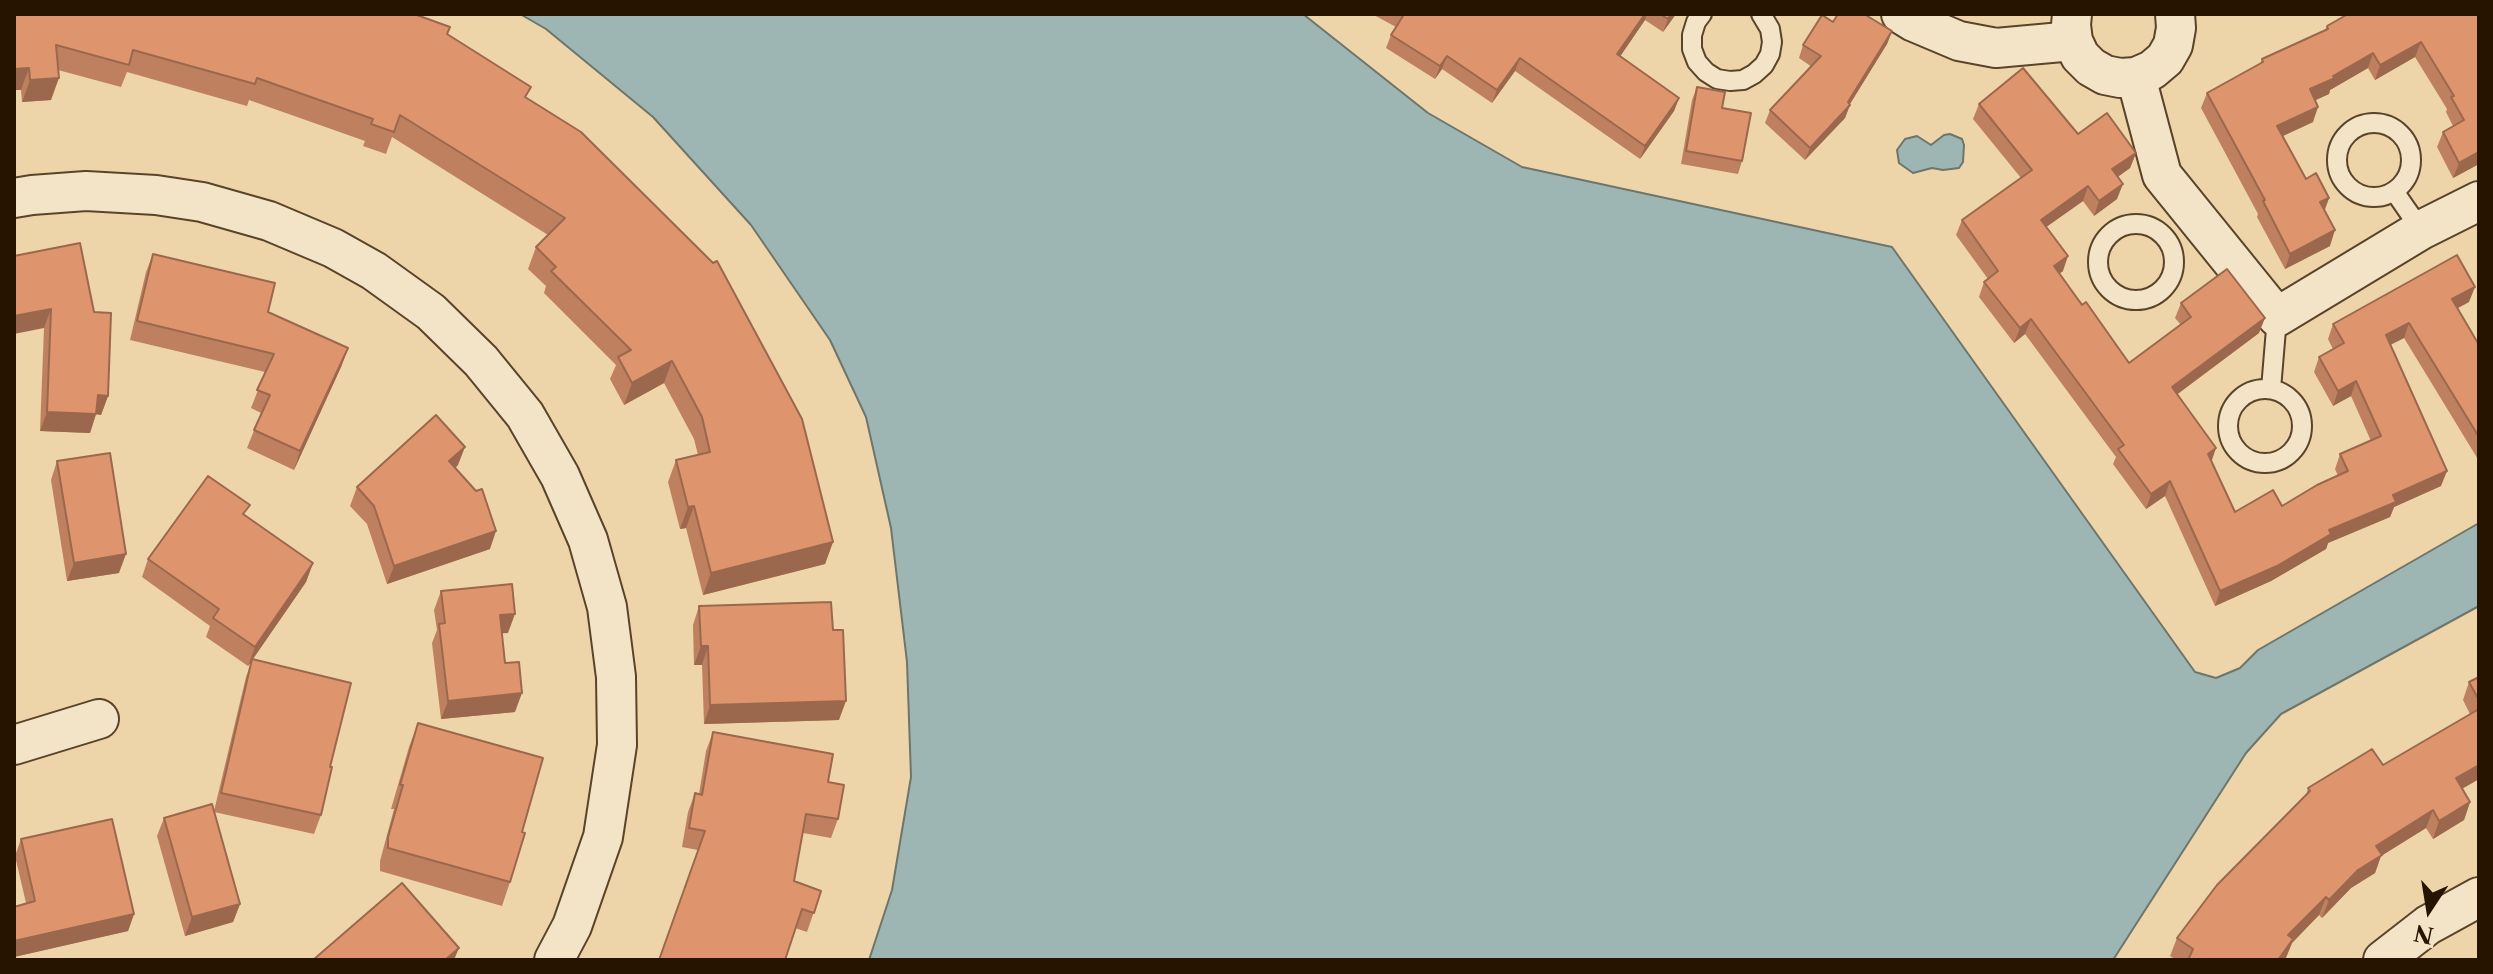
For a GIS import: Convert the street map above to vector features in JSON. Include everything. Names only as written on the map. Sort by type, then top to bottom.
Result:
[{"type":"street","points":[[1901,14],[1959,41],[1996,48],[2073,28],[2080,56],[2105,75],[2120,78],[2136,77],[2152,70],[2165,59],[2173,45],[2175,14]]},
{"type":"street","points":[[2136,77],[2162,175],[2181,227],[2277,317],[2421,230],[2479,202]]},
{"type":"street","points":[[14,198],[86,191],[156,195],[202,202],[282,226],[361,264],[431,312],[481,361],[525,415],[560,476],[588,540],[607,607],[616,677],[617,745],[603,837],[572,926],[554,960]]},
{"type":"street","points":[[14,745],[99,719]]},
{"type":"street","points":[[2383,960],[2428,925],[2479,897]]},
{"type":"lane","points":[[1702,14],[1692,35],[1692,49],[1697,62],[1717,79],[1730,81],[1743,80],[1754,74],[1770,54],[1770,29],[1761,14]]},
{"type":"lane","points":[[2376,122],[2388,125],[2406,139],[2412,162],[2403,184],[2394,191],[2382,196],[2357,193],[2339,174],[2339,148],[2353,128],[2376,122]]},
{"type":"lane","points":[[2394,191],[2421,230]]},
{"type":"lane","points":[[2133,224],[2156,230],[2181,227],[2173,249],[2173,275],[2157,295],[2132,301],[2108,289],[2101,278],[2098,255],[2111,233],[2133,224]]},
{"type":"lane","points":[[2271,389],[2277,317]]},
{"type":"lane","points":[[2258,389],[2271,389],[2292,400],[2299,410],[2303,421],[2302,434],[2298,445],[2280,460],[2255,462],[2235,448],[2229,436],[2230,412],[2246,394],[2258,389]]},
{"type":"water","points":[[520,14],[1303,14],[1428,113],[1522,167],[1892,247],[2195,672],[2216,678],[2240,668],[2258,650],[2479,523],[2479,606],[2281,714],[2246,753],[2113,960],[869,960],[892,890],[911,777],[907,662],[891,528],[866,417],[830,340],[751,225],[653,117],[546,29]]},
{"type":"water","points":[[1950,134],[1962,139],[1964,145],[1963,162],[1959,168],[1932,168],[1913,173],[1899,163],[1897,150],[1905,139],[1917,136],[1931,145]]},
{"type":"building","points":[[14,14],[414,14],[450,27],[447,34],[531,87],[525,97],[581,132],[713,263],[717,261],[802,419],[833,542],[711,573],[694,506],[688,507],[676,460],[710,452],[702,417],[672,361],[632,383],[618,357],[631,350],[551,271],[556,267],[536,247],[565,218],[400,115],[394,132],[371,124],[373,119],[257,78],[255,84],[133,50],[129,65],[56,45],[59,78],[30,80],[29,68],[14,69]]},
{"type":"building","points":[[1399,14],[1645,14],[1617,54],[1679,98],[1645,146],[1520,58],[1497,90],[1447,56],[1440,66],[1391,35],[1403,16]]},
{"type":"building","points":[[1838,14],[1864,14],[1892,31],[1848,102],[1850,105],[1810,148],[1770,110],[1821,56],[1803,45],[1822,15],[1833,22]]},
{"type":"building","points":[[2348,14],[2479,14],[2479,152],[2459,163],[2443,132],[2464,120],[2451,97],[2454,96],[2421,42],[2380,65],[2373,53],[2333,76],[2335,78],[2310,89],[2318,107],[2277,126],[2306,179],[2316,173],[2329,198],[2320,202],[2335,230],[2290,254],[2265,200],[2207,93],[2263,62],[2262,59],[2328,29],[2327,26]]},
{"type":"building","points":[[2023,68],[2078,134],[2107,113],[2136,153],[2112,169],[2123,184],[2099,201],[2088,186],[2041,220],[2068,256],[2054,266],[2082,305],[2086,302],[2129,363],[2191,317],[2181,303],[2227,269],[2265,318],[2172,387],[2216,448],[2208,454],[2235,512],[2273,490],[2282,506],[2348,471],[2340,454],[2381,436],[2356,381],[2338,391],[2319,357],[2344,343],[2333,324],[2457,255],[2475,287],[2452,299],[2479,345],[2479,437],[2409,323],[2386,335],[2447,471],[2393,495],[2396,502],[2329,530],[2331,534],[2277,566],[2220,591],[2170,481],[2151,494],[2118,449],[2124,445],[2031,319],[2020,328],[1984,282],[1998,271],[1962,220],[2032,170],[1979,104]]},
{"type":"building","points":[[1697,87],[1725,92],[1722,108],[1751,113],[1742,161],[1686,151]]},
{"type":"building","points":[[80,243],[94,312],[111,313],[108,396],[98,395],[96,414],[47,412],[51,309],[14,316],[14,256]]},
{"type":"building","points":[[153,254],[275,283],[268,312],[348,348],[300,451],[254,430],[270,395],[257,390],[274,354],[137,321]]},
{"type":"building","points":[[436,415],[465,447],[449,461],[476,491],[482,489],[496,531],[394,566],[374,506],[357,487]]},
{"type":"building","points":[[110,453],[126,554],[74,563],[57,461]]},
{"type":"building","points":[[208,476],[250,505],[243,514],[313,563],[255,647],[213,618],[219,609],[148,559]]},
{"type":"building","points":[[512,584],[515,614],[500,615],[505,663],[519,662],[522,693],[448,701],[439,624],[445,623],[441,591]]},
{"type":"building","points":[[831,602],[833,630],[843,630],[846,701],[710,705],[708,646],[701,646],[699,606]]},
{"type":"building","points":[[252,659],[351,683],[321,815],[221,793]]},
{"type":"building","points":[[2479,677],[2479,700],[2469,682]]},
{"type":"building","points":[[2479,709],[2479,765],[2456,778],[2470,802],[2439,821],[2433,810],[2376,846],[2382,855],[2358,870],[2329,900],[2326,897],[2288,935],[2293,939],[2278,960],[2188,960],[2193,949],[2177,938],[2217,885],[2310,791],[2308,788],[2372,749],[2383,765]]},
{"type":"building","points":[[418,723],[543,758],[510,882],[388,848],[388,837],[403,785],[400,785]]},
{"type":"building","points":[[713,732],[833,754],[828,782],[844,785],[838,819],[806,814],[794,881],[821,891],[814,913],[802,909],[785,960],[659,960],[705,831],[689,828],[695,793],[702,795]]},
{"type":"building","points":[[212,804],[240,904],[192,917],[164,818]]},
{"type":"building","points":[[112,819],[134,914],[14,941],[14,907],[35,901],[21,839]]},
{"type":"building","points":[[402,883],[459,948],[445,960],[313,960]]}]
